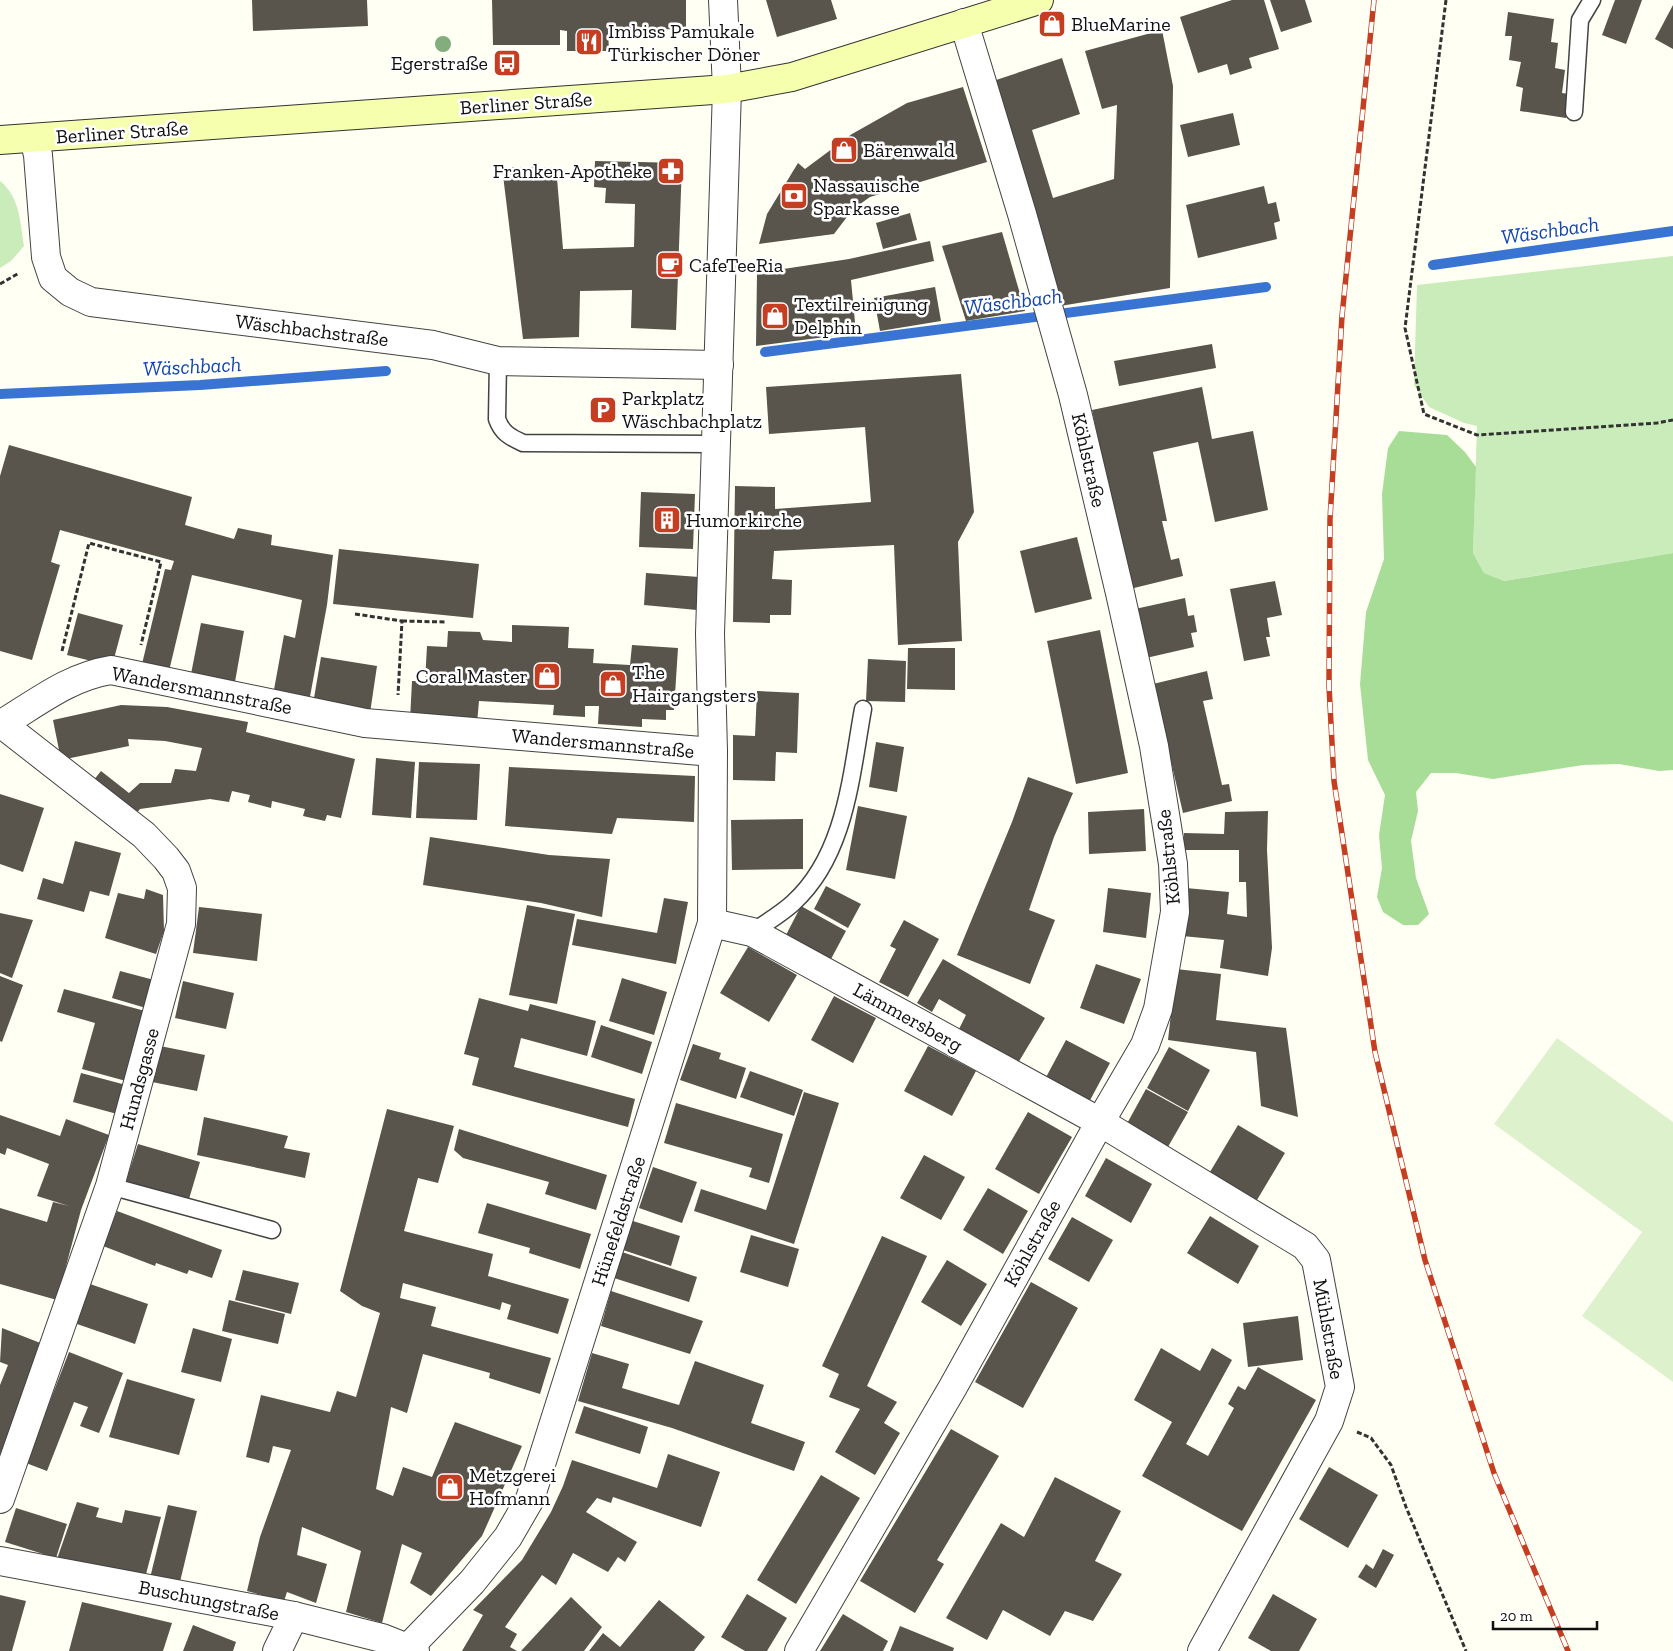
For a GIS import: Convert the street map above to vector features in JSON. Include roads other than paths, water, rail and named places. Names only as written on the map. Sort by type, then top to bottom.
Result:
[{"type":"street","points":[[723,0],[727,89]]},
{"type":"street","name":"Berliner Straße","points":[[0,140],[727,89],[792,77],[1039,0]]},
{"type":"street","name":"Köhlstraße","points":[[799,1651],[948,1395],[1145,1045],[1158,1009],[1174,912],[1173,864],[1154,746],[1120,592],[1073,395],[964,23]]},
{"type":"street","name":"Wandersmannstraße","points":[[1,725],[52,691],[96,672],[111,670],[365,723],[713,752],[710,634],[727,89]]},
{"type":"street","name":"Wäschbachstraße","points":[[34,138],[38,156],[46,257],[53,278],[70,292],[91,302],[433,345],[498,361],[719,365]]},
{"type":"street","name":"Hundsgasse","points":[[0,1499],[110,1186],[181,924],[182,888],[176,871],[144,835],[1,725]]},
{"type":"street","name":"Hünefeldstraße","points":[[412,1649],[472,1582],[508,1537],[530,1499],[712,924],[713,752]]},
{"type":"street","name":"Lämmersberg","points":[[712,924],[752,932],[1100,1122]]},
{"type":"street","name":"Mühlstraße","points":[[1100,1122],[1305,1246],[1316,1260],[1340,1387],[1329,1421],[1202,1651]]},
{"type":"street","name":"Buschungstraße","points":[[0,1561],[294,1616],[412,1649]]},
{"type":"street","points":[[277,1651],[294,1616]]},
{"type":"lane","points":[[1574,112],[1580,20],[1592,0]]},
{"type":"lane","points":[[498,361],[496,419],[500,428],[509,437],[523,443],[715,444]]},
{"type":"lane","points":[[752,932],[794,903],[824,865],[841,822],[863,709]]},
{"type":"lane","points":[[110,1186],[272,1230]]},
{"type":"waterway","name":"Wäschbach","points":[[1433,265],[1673,231]]},
{"type":"waterway","name":"Wäschbach","points":[[765,352],[1266,287]]},
{"type":"waterway","name":"Wäschbach","points":[[0,394],[200,385],[386,371]]},
{"type":"railway","points":[[1374,0],[1342,316],[1330,519],[1329,686],[1334,781],[1375,1052],[1425,1260],[1494,1473],[1568,1651]]},
{"type":"place","name":"BlueMarine","points":[[1052,24]]},
{"type":"place","name":"Imbiss Pamukale Türkischer Döner","points":[[589,42]]},
{"type":"place","name":"Egerstraße","points":[[507,63]]},
{"type":"place","name":"Bärenwald","points":[[844,150]]},
{"type":"place","name":"Franken-Apotheke","points":[[671,171]]},
{"type":"place","name":"Nassauische Sparkasse","points":[[794,196]]},
{"type":"place","name":"CafeTeeRia","points":[[670,265]]},
{"type":"place","name":"Textilreinigung Delphin","points":[[775,316]]},
{"type":"place","name":"Parkplatz Wäschbachplatz","points":[[603,410]]},
{"type":"place","name":"Humorkirche","points":[[667,520]]},
{"type":"place","name":"Coral Master","points":[[547,676]]},
{"type":"place","name":"The Hairgangsters","points":[[613,684]]},
{"type":"place","name":"Metzgerei Hofmann","points":[[450,1487]]}]
